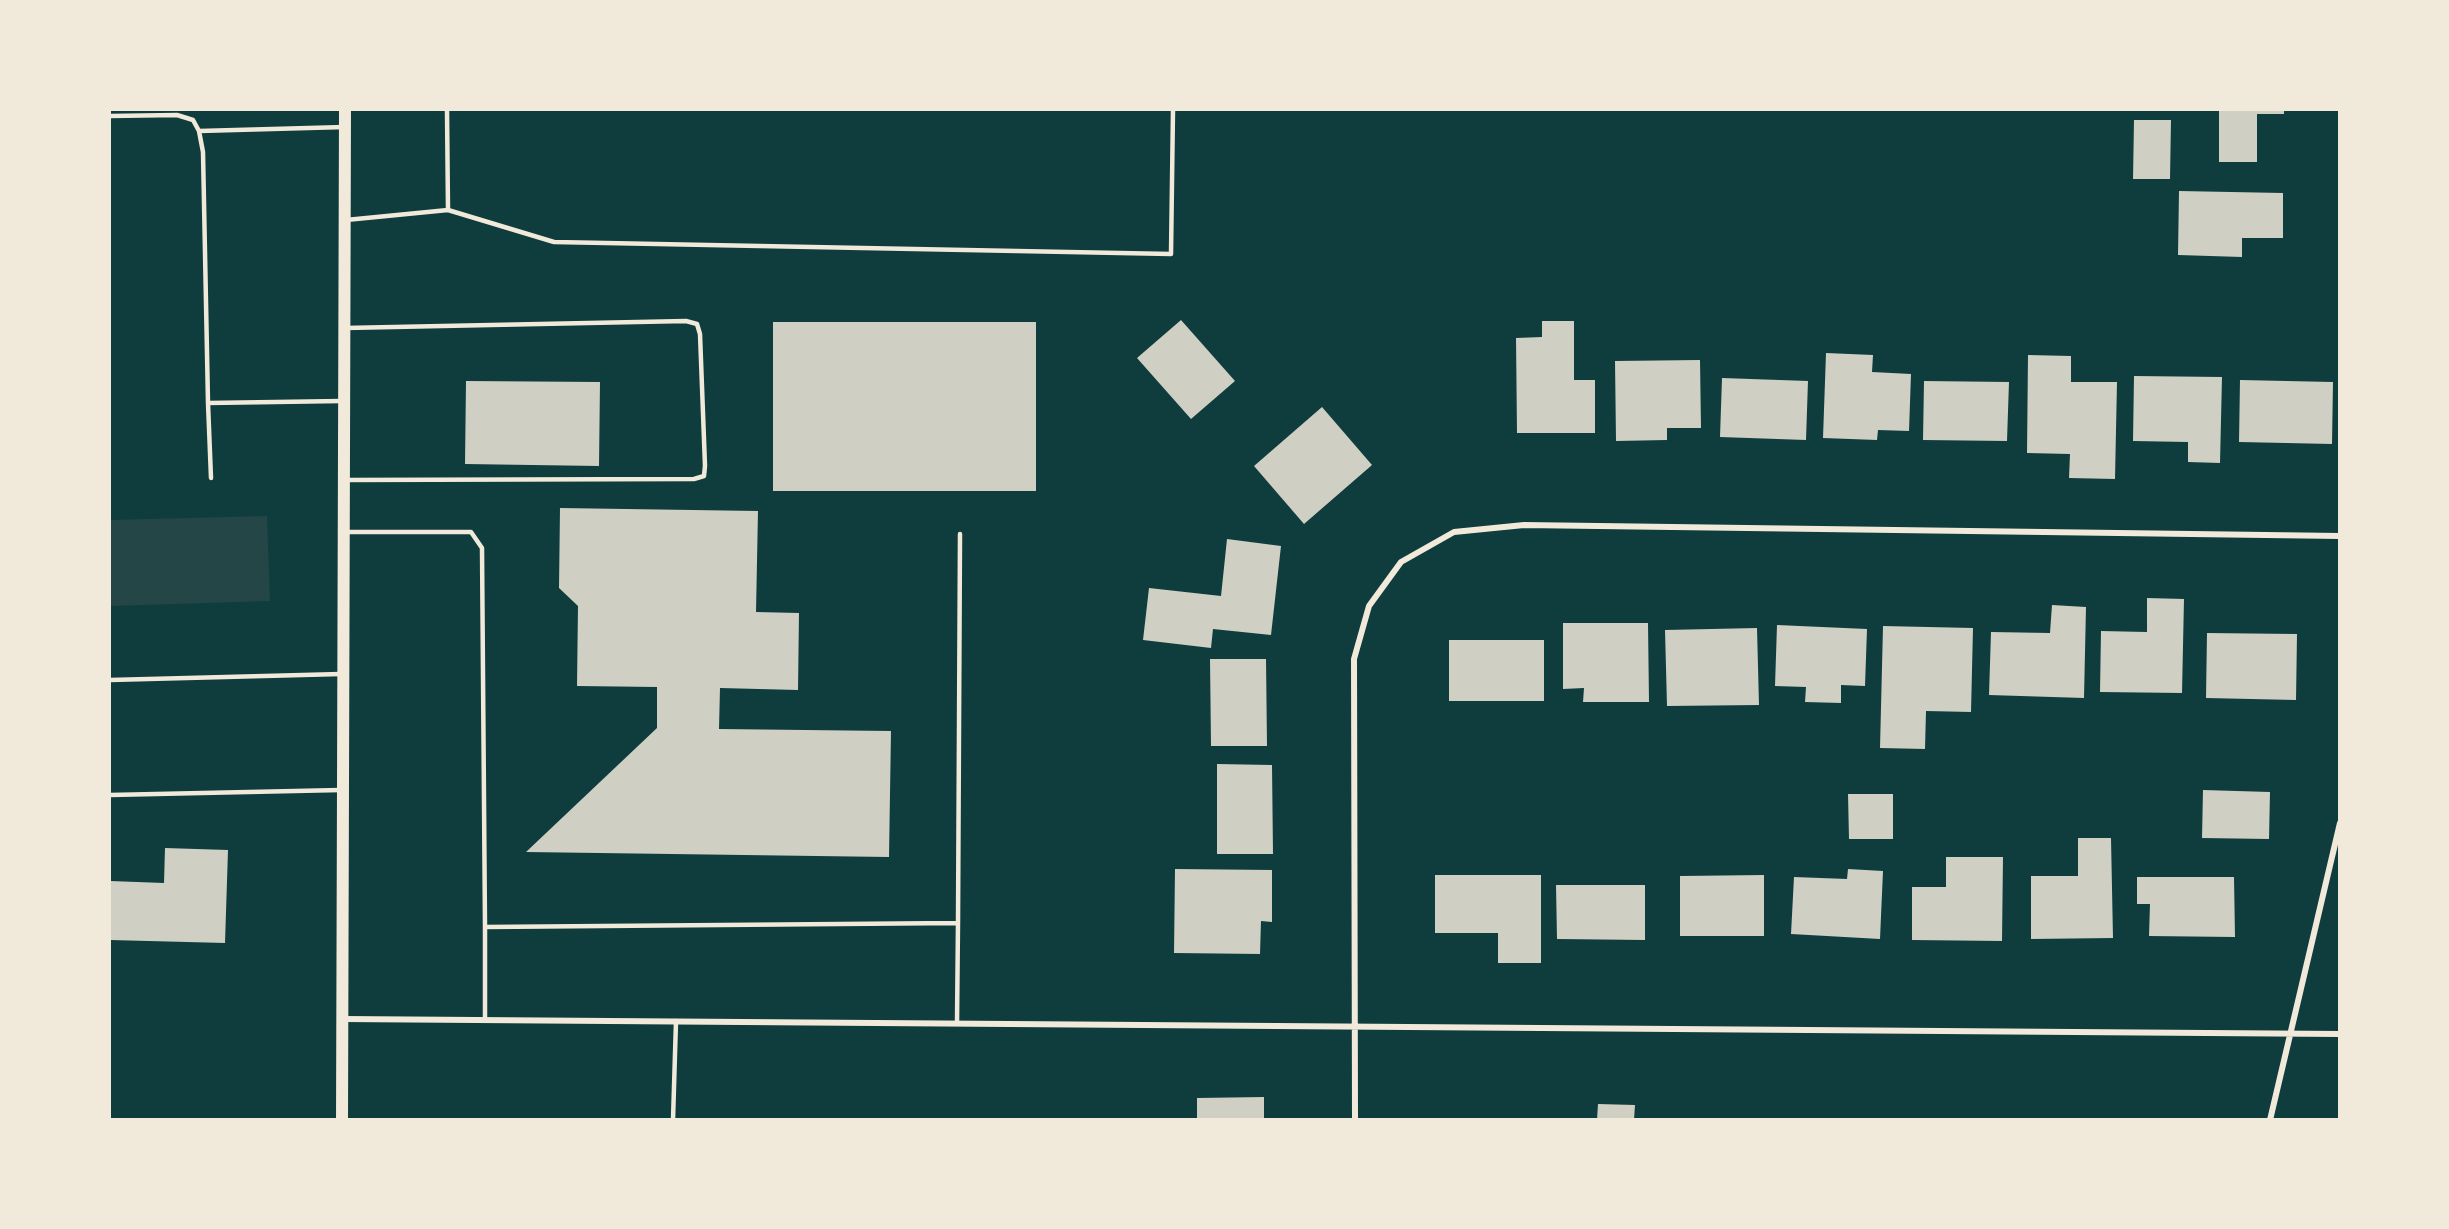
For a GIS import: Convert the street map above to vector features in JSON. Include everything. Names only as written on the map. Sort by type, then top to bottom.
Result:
[{"type":"main road","points":[[342,1119],[345,110]]},
{"type":"street","points":[[1355,1119],[1354,659],[1369,606],[1401,562],[1454,532],[1524,525],[2340,536]]},
{"type":"street","points":[[2270,1119],[2340,824]]},
{"type":"street","points":[[343,1019],[2340,1034]]},
{"type":"lane","points":[[447,110],[448,210]]},
{"type":"lane","points":[[346,220],[448,210],[554,242],[1171,254],[1173,110]]},
{"type":"lane","points":[[110,116],[177,115],[193,120],[198,131],[203,152],[211,478]]},
{"type":"lane","points":[[198,131],[345,127]]},
{"type":"lane","points":[[345,328],[686,321],[697,324],[700,334],[705,466],[704,476],[694,479],[345,480]]},
{"type":"lane","points":[[208,404],[345,401]]},
{"type":"lane","points":[[344,532],[471,532],[482,548],[486,1020]]},
{"type":"lane","points":[[957,1023],[960,534]]},
{"type":"lane","points":[[110,680],[344,674]]},
{"type":"lane","points":[[110,795],[344,790]]},
{"type":"lane","points":[[485,927],[958,923]]},
{"type":"lane","points":[[673,1119],[676,1021]]},
{"type":"shaded area","points":[[267,516],[270,601],[110,606],[110,520]]},
{"type":"building","points":[[2219,110],[2284,110],[2284,114],[2257,114],[2257,162],[2219,162]]},
{"type":"building","points":[[2134,120],[2171,120],[2170,179],[2133,179]]},
{"type":"building","points":[[2179,191],[2283,193],[2283,238],[2242,238],[2242,257],[2178,255]]},
{"type":"building","points":[[1181,320],[1235,381],[1191,419],[1137,358]]},
{"type":"building","points":[[1542,321],[1574,321],[1574,380],[1595,380],[1595,433],[1517,433],[1516,338],[1542,337]]},
{"type":"building","points":[[773,322],[1036,322],[1036,491],[773,491]]},
{"type":"building","points":[[1826,353],[1873,355],[1872,372],[1911,374],[1909,431],[1878,430],[1877,440],[1823,438]]},
{"type":"building","points":[[2028,355],[2071,356],[2071,382],[2117,382],[2115,479],[2069,478],[2070,454],[2027,453]]},
{"type":"building","points":[[1700,360],[1701,428],[1667,428],[1667,440],[1616,441],[1615,361]]},
{"type":"building","points":[[2134,376],[2222,377],[2220,463],[2188,462],[2188,442],[2133,441]]},
{"type":"building","points":[[1722,378],[1808,381],[1806,440],[1720,437]]},
{"type":"building","points":[[2240,380],[2333,382],[2332,444],[2239,442]]},
{"type":"building","points":[[466,381],[600,382],[599,466],[465,464]]},
{"type":"building","points":[[1924,381],[2009,382],[2007,441],[1923,440]]},
{"type":"building","points":[[1322,407],[1372,465],[1304,524],[1254,466]]},
{"type":"building","points":[[560,508],[758,511],[756,612],[799,613],[798,690],[720,688],[719,729],[891,731],[889,857],[526,852],[657,728],[657,687],[577,686],[578,606],[559,588]]},
{"type":"building","points":[[1227,539],[1281,546],[1271,635],[1213,629],[1211,648],[1143,640],[1149,588],[1221,596]]},
{"type":"building","points":[[2147,598],[2184,599],[2182,693],[2100,692],[2101,631],[2147,632]]},
{"type":"building","points":[[2052,605],[2086,607],[2084,698],[1989,695],[1991,632],[2050,633]]},
{"type":"building","points":[[1563,623],[1648,623],[1649,702],[1583,702],[1584,688],[1563,689]]},
{"type":"building","points":[[1777,625],[1867,629],[1865,686],[1841,685],[1841,703],[1805,702],[1806,687],[1775,686]]},
{"type":"building","points":[[1883,626],[1973,628],[1971,712],[1926,711],[1925,749],[1880,748]]},
{"type":"building","points":[[1757,628],[1759,705],[1667,706],[1665,630]]},
{"type":"building","points":[[2207,633],[2297,634],[2296,700],[2206,698]]},
{"type":"building","points":[[1449,640],[1544,640],[1544,701],[1449,701]]},
{"type":"building","points":[[1210,659],[1266,659],[1267,746],[1211,746]]},
{"type":"building","points":[[1217,764],[1272,765],[1273,854],[1217,854]]},
{"type":"building","points":[[2203,790],[2270,792],[2269,839],[2202,838]]},
{"type":"building","points":[[1848,794],[1893,794],[1893,839],[1849,839]]},
{"type":"building","points":[[2078,838],[2111,838],[2113,938],[2031,939],[2031,876],[2078,876]]},
{"type":"building","points":[[165,848],[228,850],[225,943],[110,940],[110,881],[164,883]]},
{"type":"building","points":[[1946,857],[2003,857],[2002,941],[1912,940],[1912,887],[1946,887]]},
{"type":"building","points":[[1175,869],[1272,870],[1272,922],[1261,921],[1260,954],[1174,953]]},
{"type":"building","points":[[1848,869],[1883,871],[1880,939],[1791,934],[1794,877],[1847,879]]},
{"type":"building","points":[[1435,875],[1541,875],[1541,963],[1498,963],[1498,933],[1435,933]]},
{"type":"building","points":[[1764,875],[1764,936],[1680,936],[1680,876]]},
{"type":"building","points":[[2137,877],[2234,877],[2235,937],[2149,936],[2150,904],[2137,904]]},
{"type":"building","points":[[1556,885],[1645,885],[1645,940],[1557,939]]},
{"type":"building","points":[[1264,1097],[1264,1120],[1197,1120],[1197,1098]]},
{"type":"building","points":[[1598,1104],[1635,1105],[1634,1120],[1597,1120]]}]
